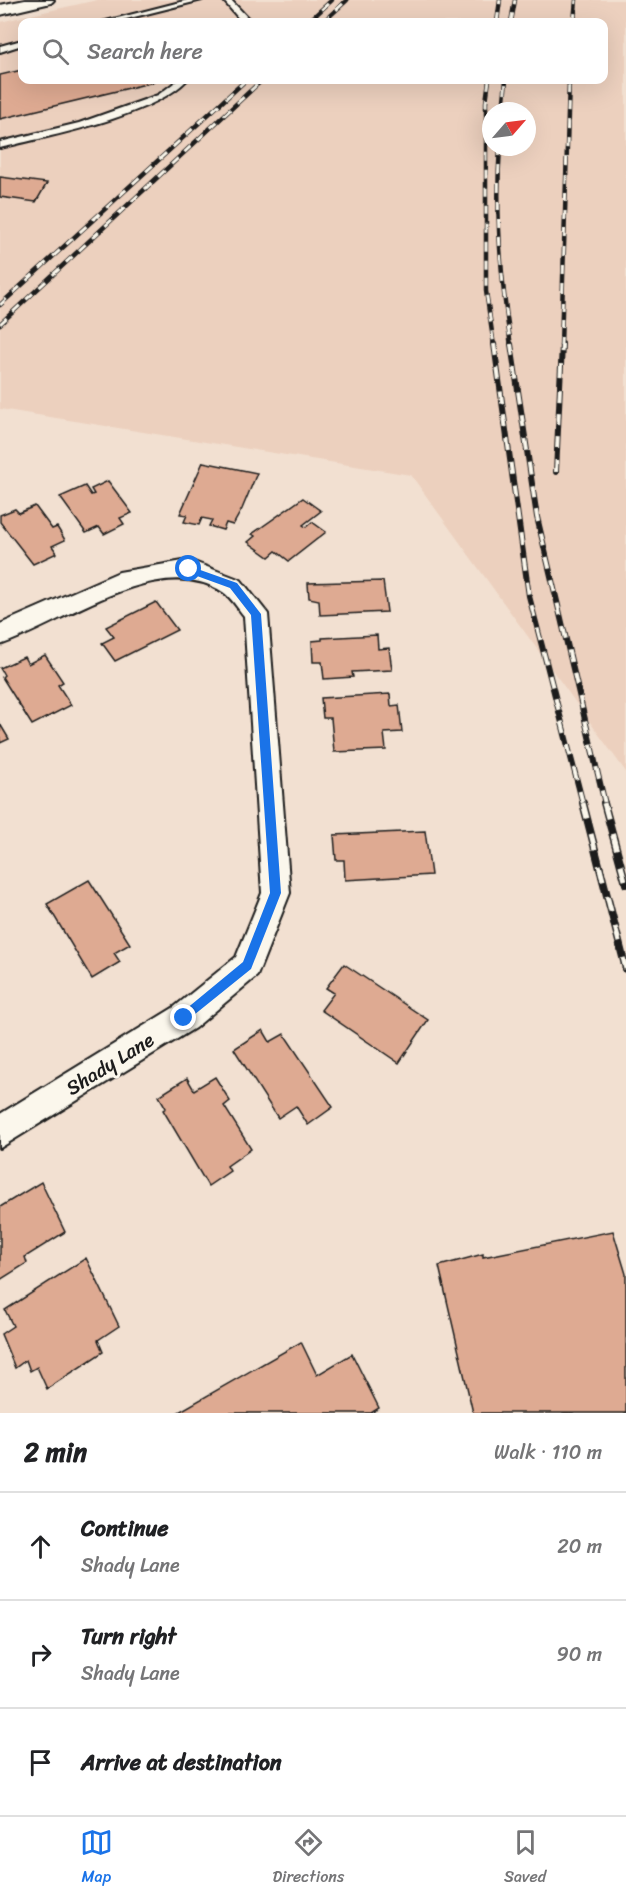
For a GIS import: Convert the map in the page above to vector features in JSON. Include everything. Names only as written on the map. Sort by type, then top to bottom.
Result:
[{"type":"street","points":[[0,10],[46,0]]},
{"type":"street","name":"Shady Lane","points":[[0,636],[127,578],[189,569],[233,586],[256,614],[276,893],[248,966],[184,1018],[0,1132]]},
{"type":"lane","points":[[123,18],[198,0]]},
{"type":"lane","points":[[227,0],[243,18]]},
{"type":"lane","points":[[0,49],[18,44]]},
{"type":"lane","points":[[0,145],[82,125],[161,98],[178,84]]},
{"type":"shaded area","points":[[97,0],[626,0],[626,772],[411,475],[0,409],[0,22]]},
{"type":"building","points":[[18,71],[18,84],[146,84],[0,119],[0,75]]},
{"type":"building","points":[[0,177],[47,183],[36,202],[0,197]]},
{"type":"building","points":[[203,462],[257,473],[233,525],[226,523],[223,530],[209,526],[212,520],[202,518],[199,525],[184,522],[187,515],[180,514]]},
{"type":"building","points":[[108,481],[132,513],[120,518],[124,524],[104,534],[99,527],[86,533],[60,497],[85,486],[91,495],[94,494],[91,489]]},
{"type":"building","points":[[303,498],[321,511],[303,525],[306,527],[312,522],[326,532],[289,561],[276,551],[269,557],[248,542],[255,536],[252,534]]},
{"type":"building","points":[[35,506],[52,529],[57,527],[65,540],[52,546],[57,553],[33,564],[0,522],[0,515],[15,509],[19,513]]},
{"type":"building","points":[[383,581],[387,612],[320,615],[319,600],[309,598],[308,583]]},
{"type":"building","points":[[156,602],[177,630],[115,661],[102,643],[114,637],[106,627]]},
{"type":"building","points":[[377,635],[378,649],[389,648],[392,670],[352,672],[353,677],[324,679],[322,662],[313,662],[312,641],[322,640],[322,638]]},
{"type":"building","points":[[45,655],[63,682],[58,685],[71,705],[32,725],[2,677],[4,675],[0,668],[24,657],[28,664]]},
{"type":"building","points":[[390,694],[391,706],[399,705],[402,732],[384,733],[386,750],[334,752],[331,718],[323,718],[321,698]]},
{"type":"building","points":[[0,724],[9,739],[0,743]]},
{"type":"building","points":[[425,831],[431,875],[345,880],[344,860],[336,860],[334,835]]},
{"type":"building","points":[[89,880],[130,944],[114,953],[120,962],[92,979],[47,904]]},
{"type":"building","points":[[344,964],[428,1020],[399,1063],[321,1010],[334,993],[326,988]]},
{"type":"building","points":[[263,1030],[270,1042],[284,1034],[333,1107],[308,1125],[296,1106],[278,1118],[234,1049]]},
{"type":"building","points":[[215,1077],[230,1101],[224,1106],[251,1149],[227,1166],[230,1171],[208,1186],[163,1110],[166,1108],[159,1096],[187,1078],[194,1090]]},
{"type":"building","points":[[41,1182],[65,1232],[25,1257],[27,1263],[0,1280],[0,1207]]},
{"type":"building","points":[[613,1231],[626,1274],[626,1413],[473,1413],[439,1266],[483,1254],[483,1257]]},
{"type":"building","points":[[86,1258],[119,1326],[98,1340],[103,1352],[47,1389],[37,1367],[30,1371],[26,1360],[15,1368],[1,1334],[13,1326],[5,1310]]},
{"type":"building","points":[[301,1342],[317,1375],[352,1354],[379,1408],[371,1413],[177,1413]]},
{"type":"railway","points":[[312,18],[332,0]]},
{"type":"railway","points":[[327,18],[347,0]]},
{"type":"railway","points":[[498,18],[500,0]]},
{"type":"railway","points":[[512,18],[515,0]]},
{"type":"railway","points":[[574,18],[576,0]]},
{"type":"railway","points":[[0,305],[242,84]]},
{"type":"railway","points":[[0,324],[258,84]]},
{"type":"railway","points":[[488,84],[486,102],[486,291],[494,346]]},
{"type":"railway","points":[[504,102],[506,84]]},
{"type":"railway","points":[[561,346],[569,84]]},
{"type":"railway","points":[[500,156],[498,197],[500,247],[511,346]]},
{"type":"railway","points":[[494,344],[529,596],[583,804]]},
{"type":"railway","points":[[511,344],[537,517],[605,804]]},
{"type":"railway","points":[[556,472],[562,344]]},
{"type":"railway","points":[[583,803],[626,969]]},
{"type":"railway","points":[[604,803],[626,884]]},
{"type":"route","points":[[184,1018],[248,966],[276,893],[256,614],[233,586],[189,569]]}]
